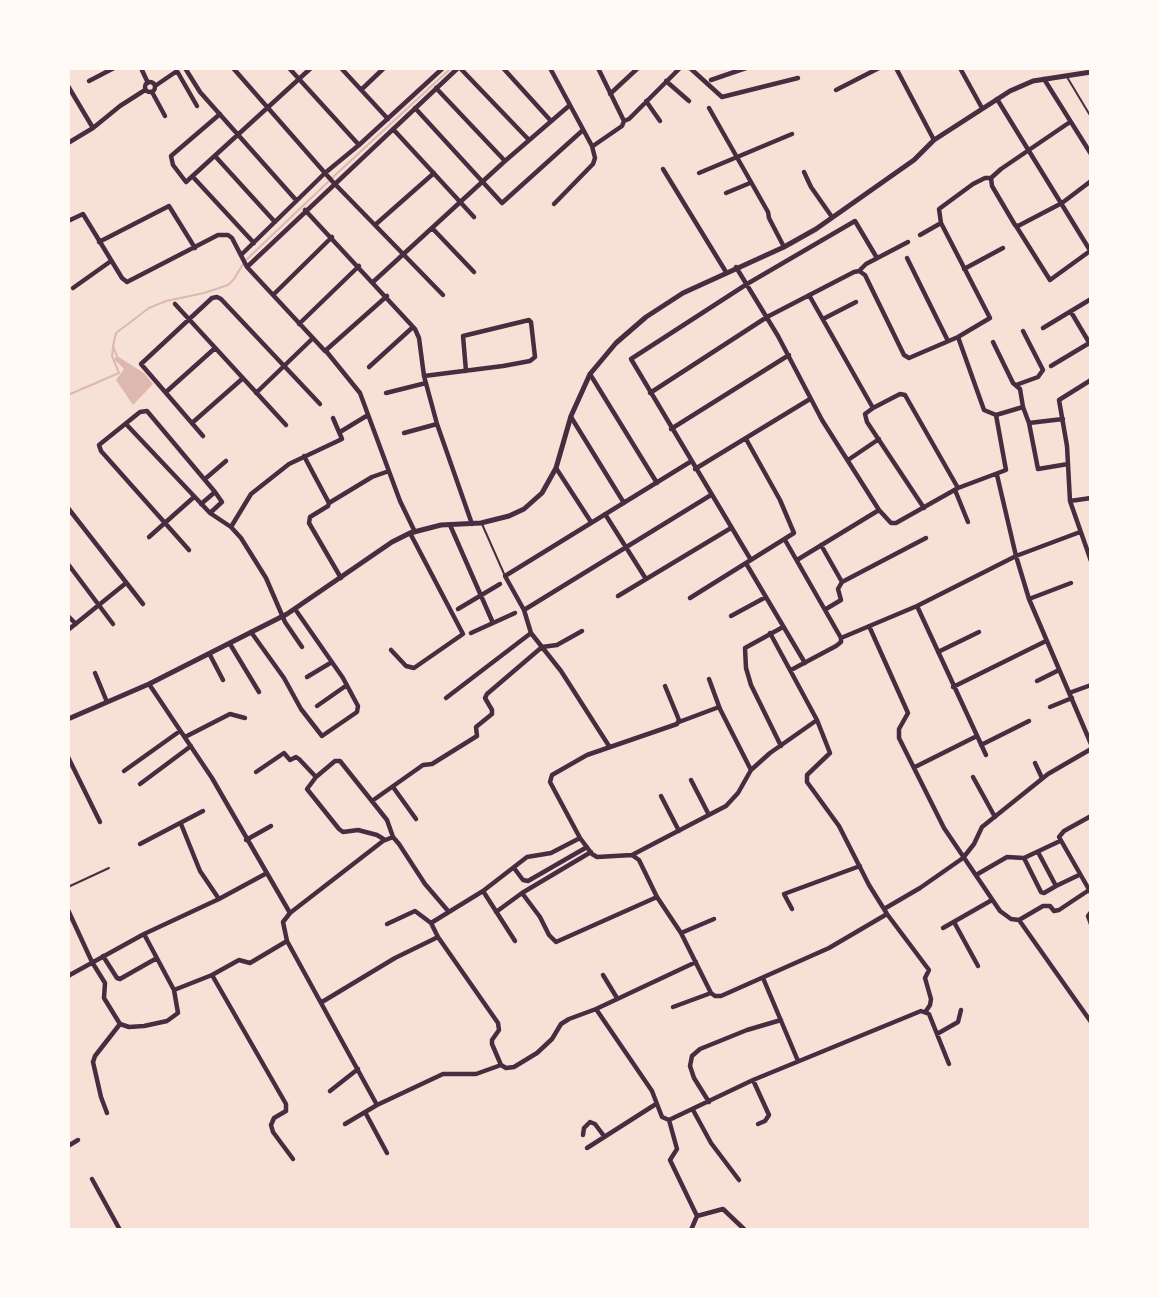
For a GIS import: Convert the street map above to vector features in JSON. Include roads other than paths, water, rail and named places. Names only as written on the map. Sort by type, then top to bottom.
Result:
[{"type":"street","points":[[89,81],[114,68]]},
{"type":"street","points":[[141,68],[148,83],[155,86]]},
{"type":"street","points":[[185,68],[200,92],[296,200]]},
{"type":"street","points":[[233,68],[333,182],[443,295]]},
{"type":"street","points":[[289,68],[359,145]]},
{"type":"street","points":[[220,114],[171,156],[170,160],[180,178],[186,182],[311,68]]},
{"type":"street","points":[[341,68],[388,119]]},
{"type":"street","points":[[361,90],[384,68]]},
{"type":"street","points":[[241,257],[296,200],[443,68]]},
{"type":"street","points":[[246,266],[333,182],[459,68],[529,140]]},
{"type":"street","points":[[551,68],[592,146],[595,158],[593,164],[554,204]]},
{"type":"street","points":[[598,68],[624,121]]},
{"type":"street","points":[[610,94],[638,68]]},
{"type":"street","points":[[592,146],[622,126],[624,121],[680,68]]},
{"type":"street","points":[[690,68],[722,97],[799,78]]},
{"type":"street","points":[[836,90],[879,68]]},
{"type":"street","points":[[896,68],[934,140]]},
{"type":"street","points":[[960,68],[982,108]]},
{"type":"street","points":[[504,69],[551,121]]},
{"type":"street","points":[[711,80],[742,69]]},
{"type":"street","points":[[152,92],[155,86],[176,70],[197,106]]},
{"type":"street","points":[[68,719],[210,655],[295,609],[392,542],[412,532],[431,527],[481,523],[509,516],[530,505],[549,483],[556,468],[571,416],[590,374],[616,343],[646,317],[683,293],[784,247],[914,160],[934,140],[996,99],[1022,85],[1044,78],[1091,72]]},
{"type":"street","points":[[1044,78],[1091,154]]},
{"type":"street","points":[[666,81],[689,101]]},
{"type":"street","points":[[145,90],[148,83]]},
{"type":"street","points":[[68,86],[93,128]]},
{"type":"street","points":[[436,88],[505,161]]},
{"type":"street","points":[[68,143],[145,90],[152,92],[166,116]]},
{"type":"street","points":[[990,178],[992,186],[1050,280],[1091,251],[996,99]]},
{"type":"street","points":[[646,101],[660,121]]},
{"type":"street","points":[[373,282],[570,105]]},
{"type":"street","points":[[415,108],[482,183],[500,201],[505,202],[583,130]]},
{"type":"street","points":[[709,108],[768,212],[784,247]]},
{"type":"street","points":[[859,271],[865,275],[906,357],[913,358],[958,337],[990,317],[941,223],[939,209],[973,184],[990,178],[1070,122]]},
{"type":"street","points":[[393,129],[474,217]]},
{"type":"street","points":[[699,173],[792,134]]},
{"type":"street","points":[[215,156],[275,222]]},
{"type":"street","points":[[663,169],[726,272]]},
{"type":"street","points":[[804,172],[832,217]]},
{"type":"street","points":[[375,225],[434,173]]},
{"type":"street","points":[[193,177],[254,243]]},
{"type":"street","points":[[1016,226],[1062,203],[1091,181]]},
{"type":"street","points":[[726,193],[750,183]]},
{"type":"street","points":[[99,242],[169,206],[195,248]]},
{"type":"street","points":[[305,210],[387,296],[419,338],[424,376],[437,424],[472,524]]},
{"type":"street","points":[[68,221],[83,214],[124,281],[132,281],[224,234],[232,238],[246,266],[325,351],[358,391],[412,532],[463,634],[414,668],[406,666],[391,650]]},
{"type":"street","points":[[805,663],[766,597],[731,528],[631,359],[633,355],[747,284],[855,221],[877,258]]},
{"type":"street","points":[[920,235],[941,223]]},
{"type":"street","points":[[433,229],[474,272]]},
{"type":"street","points":[[273,295],[332,237]]},
{"type":"street","points":[[649,393],[767,317],[859,271],[908,242]]},
{"type":"street","points":[[964,269],[1003,248]]},
{"type":"street","points":[[907,258],[948,341]]},
{"type":"street","points":[[73,288],[111,261]]},
{"type":"street","points":[[299,324],[359,266]]},
{"type":"street","points":[[736,267],[789,355],[810,399],[886,520],[896,523],[957,489],[1003,473],[1006,466],[996,415]]},
{"type":"street","points":[[809,295],[873,408]]},
{"type":"street","points":[[325,351],[387,296]]},
{"type":"street","points":[[203,436],[141,364],[212,298],[217,297],[320,404]]},
{"type":"street","points":[[1043,328],[1091,299]]},
{"type":"street","points":[[823,319],[856,302]]},
{"type":"street","points":[[175,304],[286,425]]},
{"type":"street","points":[[1051,366],[1090,343],[1071,312]]},
{"type":"street","points":[[424,376],[466,371],[533,360],[533,326],[529,320],[463,336],[466,371]]},
{"type":"street","points":[[369,367],[413,327]]},
{"type":"street","points":[[1016,385],[1038,377],[1042,370],[1023,331]]},
{"type":"street","points":[[958,337],[984,410],[996,415],[1023,407]]},
{"type":"street","points":[[256,393],[312,339]]},
{"type":"street","points":[[993,341],[1009,376],[1022,394],[1038,469],[1068,464]]},
{"type":"street","points":[[166,392],[214,349]]},
{"type":"street","points":[[671,429],[789,355]]},
{"type":"street","points":[[590,374],[657,483]]},
{"type":"street","points":[[192,423],[242,379]]},
{"type":"street","points":[[1091,380],[1059,400],[1070,500],[1091,561]]},
{"type":"street","points":[[386,393],[426,383]]},
{"type":"street","points":[[924,508],[865,417],[873,408],[900,394],[910,401],[957,489],[968,522]]},
{"type":"street","points":[[695,469],[810,399]]},
{"type":"street","points":[[189,550],[99,447],[140,412],[146,411],[222,502],[210,513]]},
{"type":"street","points":[[340,432],[369,415]]},
{"type":"street","points":[[571,416],[624,503]]},
{"type":"street","points":[[231,527],[251,494],[289,464],[340,441],[340,432],[332,418]]},
{"type":"street","points":[[1029,423],[1063,419]]},
{"type":"street","points":[[126,424],[210,513],[231,527],[253,555],[282,616],[302,647]]},
{"type":"street","points":[[404,433],[437,424]]},
{"type":"street","points":[[690,598],[794,533],[746,439]]},
{"type":"street","points":[[848,460],[879,439]]},
{"type":"street","points":[[304,456],[329,503]]},
{"type":"street","points":[[205,479],[226,461]]},
{"type":"street","points":[[608,746],[561,671],[531,633],[524,610],[505,576],[690,462]]},
{"type":"street","points":[[556,468],[591,522]]},
{"type":"street","points":[[341,578],[309,521],[313,514],[327,507],[329,503],[372,477],[389,471]]},
{"type":"street","points":[[632,855],[639,860],[657,897],[681,933],[711,993],[721,996],[829,948],[886,911],[963,858],[982,827],[1042,778],[1091,747],[1029,599],[997,475]]},
{"type":"street","points":[[201,504],[215,492]]},
{"type":"street","points":[[524,610],[710,495]]},
{"type":"street","points":[[149,537],[194,497]]},
{"type":"street","points":[[1070,500],[1091,498]]},
{"type":"street","points":[[68,508],[143,604]]},
{"type":"street","points":[[797,560],[879,510]]},
{"type":"street","points":[[605,514],[646,579]]},
{"type":"street","points":[[450,525],[492,623]]},
{"type":"street","points":[[618,596],[731,528]]},
{"type":"street","points":[[841,638],[917,606],[1016,556],[1080,532]]},
{"type":"street","points":[[825,609],[841,600],[838,589],[842,582],[926,538]]},
{"type":"street","points":[[785,540],[841,638],[841,642],[836,646],[791,670]]},
{"type":"street","points":[[821,545],[842,582]]},
{"type":"street","points":[[68,564],[100,603],[113,624]]},
{"type":"street","points":[[68,630],[126,583]]},
{"type":"street","points":[[1029,599],[1071,583]]},
{"type":"street","points":[[458,609],[500,584]]},
{"type":"street","points":[[731,616],[766,597]]},
{"type":"street","points":[[917,606],[986,755]]},
{"type":"street","points":[[251,632],[320,736],[358,711],[358,706],[347,685],[295,609]]},
{"type":"street","points":[[471,633],[515,612]]},
{"type":"street","points":[[68,616],[76,624]]},
{"type":"street","points":[[869,626],[908,713],[897,733],[944,828],[992,900],[1006,916],[1019,920],[1043,906],[1050,906],[1054,911],[1059,910],[1090,892],[1060,841],[1060,834],[1091,816]]},
{"type":"street","points":[[781,746],[751,685],[746,668],[745,648],[783,627]]},
{"type":"street","points":[[372,801],[423,765],[432,764],[477,736],[476,727],[492,714],[485,698],[487,694],[542,648],[556,645],[582,631]]},
{"type":"street","points":[[938,652],[979,632]]},
{"type":"street","points":[[446,698],[531,633]]},
{"type":"street","points":[[771,633],[817,720],[830,754],[807,775],[807,782],[839,826],[886,911],[929,970],[925,978],[932,999],[926,1011]]},
{"type":"street","points":[[953,687],[1046,641]]},
{"type":"street","points":[[230,644],[259,692]]},
{"type":"street","points":[[210,655],[223,680]]},
{"type":"street","points":[[307,677],[332,662]]},
{"type":"street","points":[[1037,681],[1059,670]]},
{"type":"street","points":[[95,673],[107,702]]},
{"type":"street","points":[[709,679],[719,707],[751,770]]},
{"type":"street","points":[[149,684],[212,778],[290,913]]},
{"type":"street","points":[[317,706],[347,685]]},
{"type":"street","points":[[665,685],[678,723]]},
{"type":"street","points":[[1051,707],[1091,685]]},
{"type":"street","points":[[719,707],[608,746],[587,755],[550,778],[580,838],[597,857],[632,855],[732,801],[751,770],[817,720]]},
{"type":"street","points":[[185,737],[230,714],[245,718]]},
{"type":"street","points":[[981,745],[1029,721]]},
{"type":"street","points":[[124,771],[180,731]]},
{"type":"street","points":[[915,767],[977,736]]},
{"type":"street","points":[[140,784],[191,746]]},
{"type":"street","points":[[256,772],[284,754],[290,761],[296,757],[299,759],[316,777]]},
{"type":"street","points":[[68,757],[100,822]]},
{"type":"street","points":[[385,840],[358,830],[343,832],[307,789],[316,777],[335,761],[340,761],[387,820],[393,837],[425,884],[449,912]]},
{"type":"street","points":[[1035,763],[1042,778]]},
{"type":"street","points":[[974,777],[995,817]]},
{"type":"street","points":[[691,780],[709,815]]},
{"type":"street","points":[[393,786],[416,819]]},
{"type":"street","points":[[661,796],[679,831]]},
{"type":"street","points":[[140,845],[203,811]]},
{"type":"street","points":[[181,824],[200,871],[219,899]]},
{"type":"street","points":[[246,840],[271,826]]},
{"type":"street","points":[[377,1105],[287,941],[284,922],[290,913],[385,840],[393,837]]},
{"type":"street","points":[[431,923],[483,891],[527,857],[551,853],[580,838]]},
{"type":"street","points":[[976,875],[1007,857],[1024,858],[1060,841]]},
{"type":"street","points":[[514,868],[523,880],[528,881],[589,850]]},
{"type":"street","points":[[496,912],[589,850]]},
{"type":"street","points":[[1038,852],[1056,886]]},
{"type":"street","points":[[1024,858],[1041,892],[1044,893],[1079,875]]},
{"type":"street","points":[[792,909],[784,894],[860,866]]},
{"type":"street","points":[[68,976],[144,934],[267,873]]},
{"type":"street","points":[[483,891],[515,941]]},
{"type":"street","points":[[522,893],[555,942],[657,897]]},
{"type":"street","points":[[943,928],[992,900]]},
{"type":"street","points":[[68,910],[105,984],[104,998],[120,1024],[129,1027],[144,1026],[175,1017],[178,1013],[174,990],[144,934]]},
{"type":"street","points":[[387,924],[415,911],[431,923],[498,1023],[499,1030],[492,1044],[501,1065],[506,1068],[525,1061],[552,1039],[561,1024],[580,1013],[596,1009],[696,962]]},
{"type":"street","points":[[1091,912],[1088,916],[1091,924]]},
{"type":"street","points":[[681,933],[714,919]]},
{"type":"street","points":[[1019,920],[1091,1022]]},
{"type":"street","points":[[954,922],[978,966]]},
{"type":"street","points":[[322,1002],[395,958],[439,937]]},
{"type":"street","points":[[174,990],[212,975],[239,960],[250,963],[287,941]]},
{"type":"street","points":[[103,956],[120,979],[157,958]]},
{"type":"street","points":[[212,975],[286,1104],[286,1111],[274,1118],[271,1125],[273,1132],[293,1159]]},
{"type":"street","points":[[603,975],[617,998]]},
{"type":"street","points":[[763,978],[798,1061]]},
{"type":"street","points":[[673,1007],[711,993]]},
{"type":"street","points":[[596,1009],[652,1091],[662,1117],[669,1120],[753,1080],[926,1011]]},
{"type":"street","points":[[937,1034],[958,1022],[961,1010]]},
{"type":"street","points":[[926,1011],[949,1063]]},
{"type":"street","points":[[709,1102],[694,1078],[690,1066],[692,1056],[700,1049],[781,1020]]},
{"type":"street","points":[[107,1113],[93,1062],[94,1056],[120,1024]]},
{"type":"street","points":[[345,1124],[377,1105],[443,1074],[476,1074],[501,1065]]},
{"type":"street","points":[[330,1091],[358,1069]]},
{"type":"street","points":[[753,1080],[769,1115],[765,1121],[758,1124]]},
{"type":"street","points":[[587,1148],[656,1104]]},
{"type":"street","points":[[693,1110],[711,1143],[739,1180]]},
{"type":"street","points":[[365,1112],[387,1153]]},
{"type":"street","points":[[669,1120],[677,1149],[670,1160],[696,1216],[691,1230]]},
{"type":"street","points":[[583,1135],[584,1128],[590,1122],[596,1124],[604,1136]]},
{"type":"street","points":[[68,1146],[78,1140]]},
{"type":"street","points":[[92,1179],[120,1230]]},
{"type":"street","points":[[696,1216],[723,1209],[745,1230]]},
{"type":"lane","points":[[1066,76],[1091,117]]},
{"type":"lane","points":[[481,523],[505,576]]},
{"type":"lane","points":[[68,887],[109,868]]},
{"type":"waterway","points":[[332,178],[451,68]]},
{"type":"waterway","points":[[246,260],[328,182]]},
{"type":"waterway","points":[[117,356],[113,346],[116,333],[149,308],[228,285],[243,264]]},
{"type":"waterway","points":[[68,395],[119,373],[112,356],[113,348]]}]
